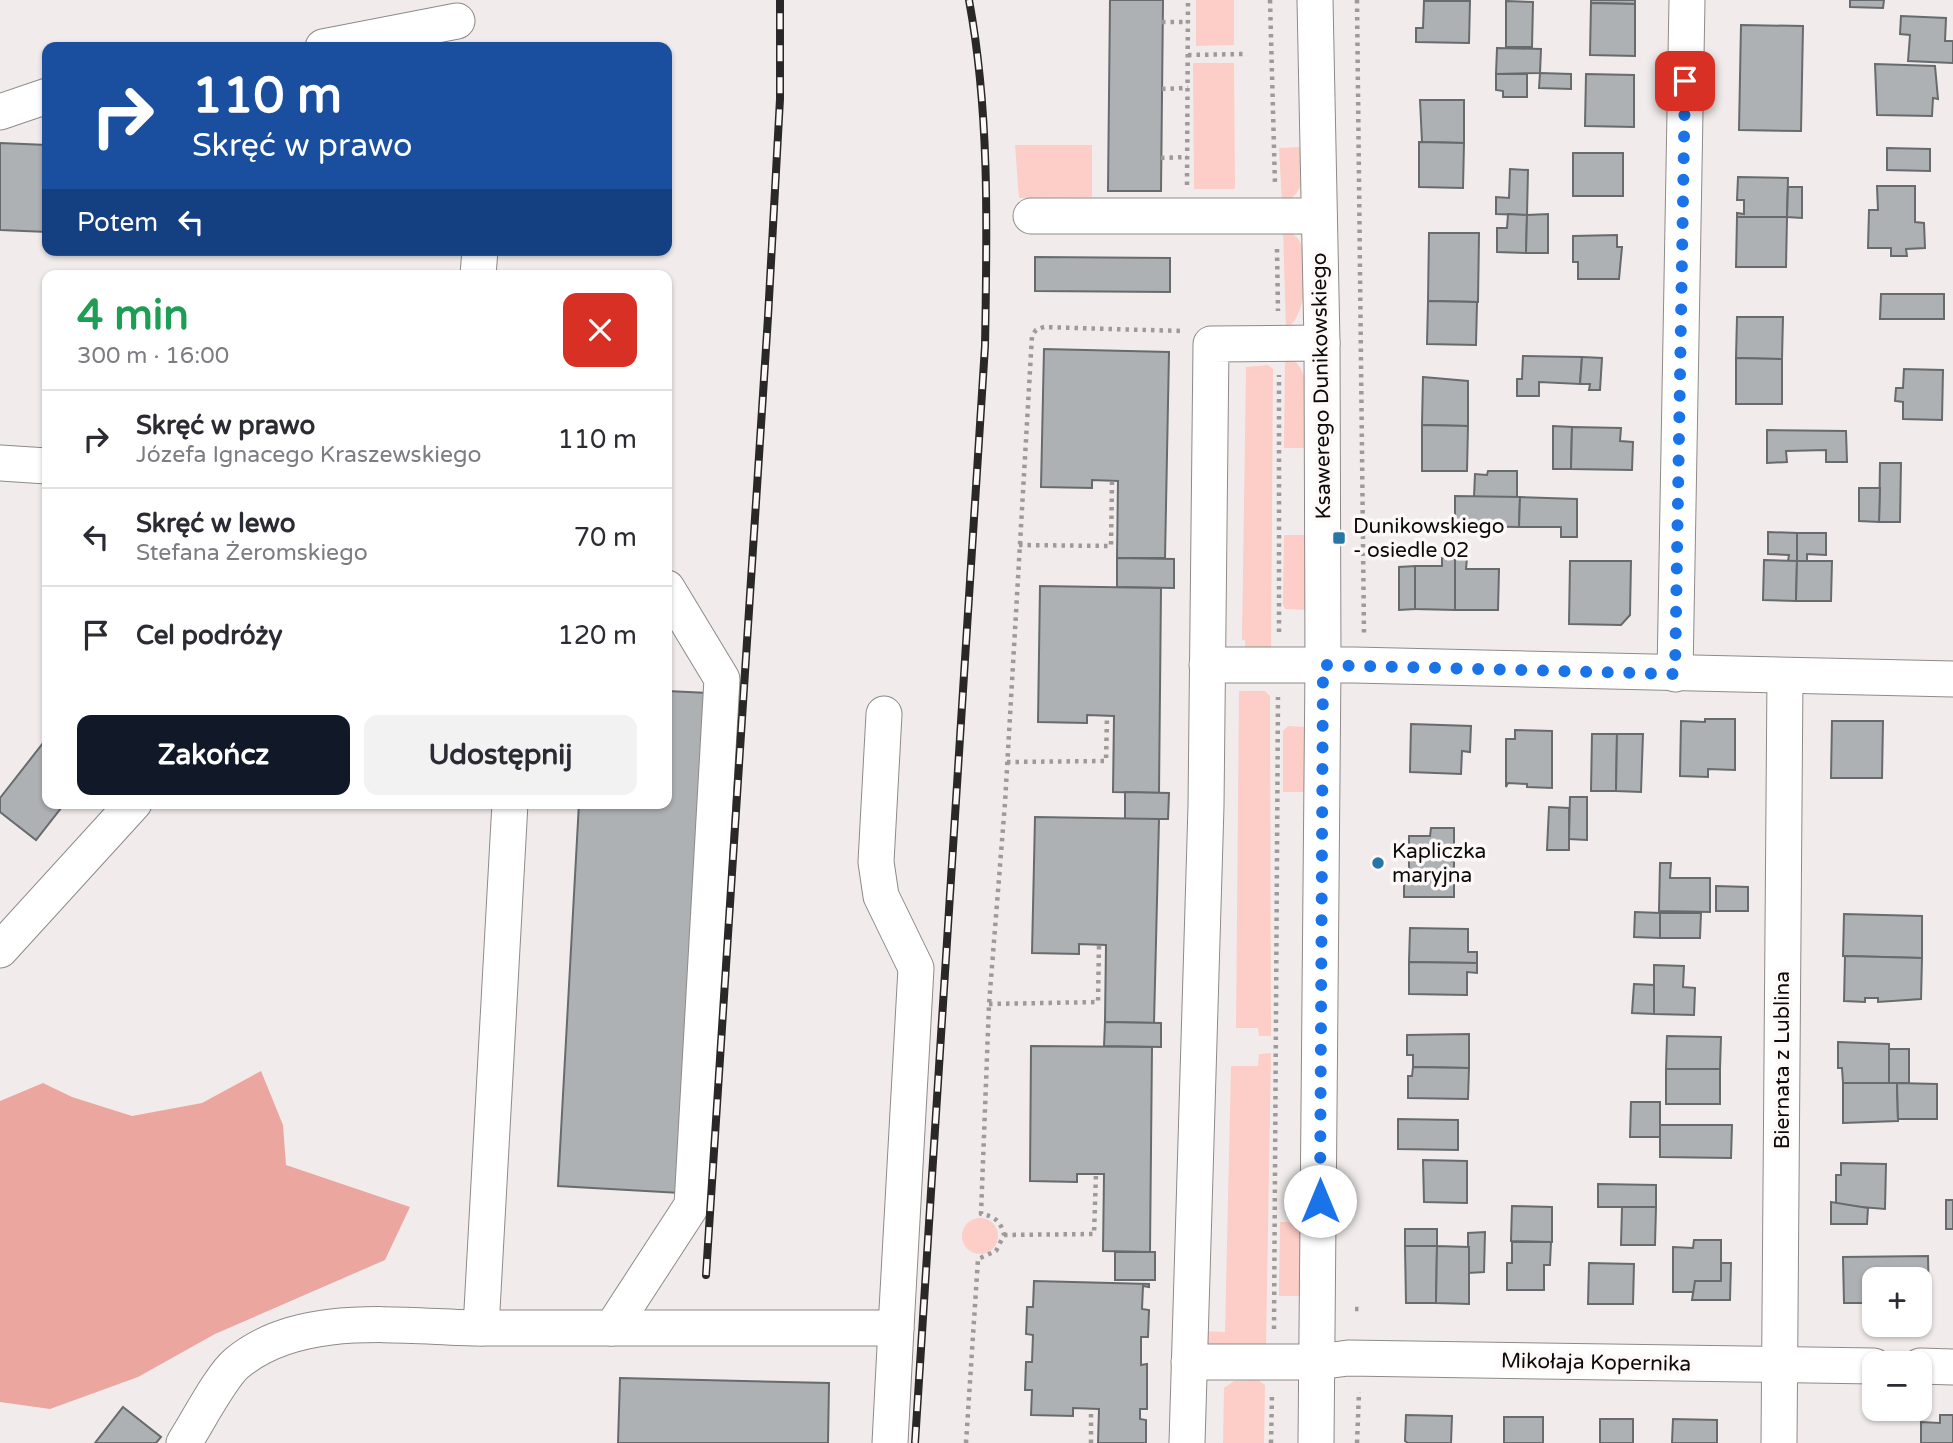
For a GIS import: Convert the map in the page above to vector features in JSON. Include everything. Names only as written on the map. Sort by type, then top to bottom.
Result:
[{"type":"street","name":"Ksawerego Dunikowskiego","points":[[1315,0],[1322,343],[1323,665],[1316,1443]]},
{"type":"street","points":[[1675,674],[1687,0]]},
{"type":"street","points":[[351,42],[456,23]]},
{"type":"street","points":[[0,112],[42,98]]},
{"type":"street","points":[[1031,216],[1320,216]]},
{"type":"street","points":[[1187,1443],[1206,820],[1211,344],[1322,343]]},
{"type":"street","points":[[0,463],[42,466]]},
{"type":"street","points":[[612,1328],[692,1205],[722,678],[672,596]]},
{"type":"street","points":[[1207,664],[1953,679]]},
{"type":"street","name":"Biernata z Lublina","points":[[1779,1443],[1785,676]]},
{"type":"street","points":[[884,714],[876,862],[881,896],[916,968],[890,1443]]},
{"type":"street","points":[[0,950],[129,809]]},
{"type":"street","points":[[481,1328],[510,809]]},
{"type":"street","points":[[184,1443],[235,1364],[278,1336],[319,1326],[896,1328]]},
{"type":"street","name":"Mikołaja Kopernika","points":[[1189,1362],[1318,1362],[1348,1358],[1862,1366]]},
{"type":"street","points":[[1932,1366],[1953,1367]]},
{"type":"path","points":[[1187,216],[1188,0]]},
{"type":"path","points":[[1270,0],[1279,343],[1271,1443]]},
{"type":"path","points":[[1357,0],[1364,645]]},
{"type":"path","points":[[1162,22],[1188,22]]},
{"type":"path","points":[[1188,55],[1244,54]]},
{"type":"path","points":[[1162,89],[1188,88]]},
{"type":"path","points":[[1161,158],[1187,157]]},
{"type":"path","points":[[966,1443],[978,1259],[996,1251],[1004,1235],[999,1222],[992,1216],[981,1214],[989,1004],[1007,762],[1032,337],[1036,330],[1044,327],[1191,331]]},
{"type":"path","points":[[1019,545],[1111,546],[1112,481]]},
{"type":"path","points":[[1007,762],[1106,761],[1107,716]]},
{"type":"path","points":[[989,1004],[1098,1002],[1099,945]]},
{"type":"path","points":[[1004,1235],[1094,1234],[1096,1174]]},
{"type":"path","points":[[1357,1443],[1359,1385]]},
{"type":"path","points":[[1091,1409],[1091,1443]]},
{"type":"shaded area","points":[[1196,0],[1234,0],[1234,45],[1196,46]]},
{"type":"shaded area","points":[[1193,63],[1234,63],[1235,189],[1194,189]]},
{"type":"shaded area","points":[[1015,145],[1092,145],[1092,197],[1019,198]]},
{"type":"shaded area","points":[[1302,147],[1303,172],[1300,187],[1290,199],[1282,202],[1279,148]]},
{"type":"shaded area","points":[[1283,229],[1299,240],[1305,267],[1302,304],[1293,323],[1286,329]]},
{"type":"shaded area","points":[[1285,356],[1295,362],[1306,382],[1306,448],[1284,448]]},
{"type":"shaded area","points":[[1268,365],[1273,369],[1271,653],[1245,652],[1245,640],[1242,640],[1246,367]]},
{"type":"shaded area","points":[[1284,535],[1304,535],[1308,539],[1308,610],[1285,609],[1283,604]]},
{"type":"shaded area","points":[[1239,691],[1265,691],[1270,696],[1271,1036],[1259,1036],[1258,1028],[1236,1028]]},
{"type":"shaded area","points":[[1288,726],[1306,727],[1306,792],[1283,792],[1283,731]]},
{"type":"shaded area","points":[[1271,1053],[1266,1346],[1212,1346],[1205,1341],[1203,1331],[1225,1332],[1231,1066],[1258,1066],[1259,1054]]},
{"type":"shaded area","points":[[261,1071],[283,1125],[286,1165],[410,1207],[385,1260],[215,1334],[138,1377],[50,1409],[0,1402],[0,1101],[43,1083],[72,1097],[132,1116],[202,1103]]},
{"type":"shaded area","points":[[980,1218],[993,1223],[998,1236],[993,1249],[980,1254],[967,1249],[962,1236],[967,1223]]},
{"type":"shaded area","points":[[1280,1222],[1304,1222],[1304,1296],[1279,1296]]},
{"type":"shaded area","points":[[1258,1380],[1265,1385],[1264,1443],[1223,1443],[1224,1388],[1234,1381]]},
{"type":"building","points":[[1110,0],[1163,0],[1161,191],[1108,191]]},
{"type":"building","points":[[1591,0],[1635,0],[1635,4],[1591,3]]},
{"type":"building","points":[[1850,0],[1884,0],[1883,8],[1850,7]]},
{"type":"building","points":[[1424,1],[1470,1],[1469,43],[1416,42],[1416,28],[1423,28]]},
{"type":"building","points":[[1506,1],[1533,2],[1532,47],[1506,47]]},
{"type":"building","points":[[1591,3],[1635,4],[1635,56],[1590,55]]},
{"type":"building","points":[[1901,16],[1946,18],[1945,41],[1953,41],[1953,63],[1908,61],[1910,35],[1900,34]]},
{"type":"building","points":[[1741,25],[1803,26],[1801,131],[1739,130]]},
{"type":"building","points":[[1497,48],[1541,49],[1540,73],[1496,74]]},
{"type":"building","points":[[1875,64],[1935,66],[1938,99],[1933,98],[1932,116],[1877,115]]},
{"type":"building","points":[[1540,73],[1571,74],[1571,89],[1539,88]]},
{"type":"building","points":[[1496,74],[1527,74],[1527,97],[1503,97],[1503,91],[1496,90]]},
{"type":"building","points":[[1586,74],[1634,75],[1634,127],[1585,126]]},
{"type":"building","points":[[1420,100],[1464,100],[1464,143],[1422,142]]},
{"type":"building","points":[[1419,142],[1464,143],[1463,188],[1419,187]]},
{"type":"building","points":[[0,143],[42,145],[42,232],[0,230]]},
{"type":"building","points":[[1887,148],[1930,149],[1930,171],[1887,170]]},
{"type":"building","points":[[1573,153],[1623,153],[1623,196],[1573,196]]},
{"type":"building","points":[[1510,169],[1528,170],[1527,215],[1496,214],[1496,197],[1509,198]]},
{"type":"building","points":[[1738,177],[1788,178],[1787,217],[1737,217],[1737,213],[1744,214],[1744,200],[1737,200]]},
{"type":"building","points":[[1877,186],[1915,186],[1915,222],[1924,223],[1925,248],[1906,249],[1907,256],[1891,256],[1891,248],[1868,248],[1869,210],[1878,210]]},
{"type":"building","points":[[1788,187],[1802,187],[1802,218],[1787,217]]},
{"type":"building","points":[[1508,214],[1527,215],[1526,253],[1497,252],[1497,228],[1507,228]]},
{"type":"building","points":[[1548,214],[1548,253],[1526,253],[1527,215]]},
{"type":"building","points":[[1737,217],[1787,217],[1786,267],[1736,267]]},
{"type":"building","points":[[1429,233],[1479,233],[1478,302],[1428,301]]},
{"type":"building","points":[[1617,235],[1617,247],[1622,247],[1619,279],[1578,279],[1578,262],[1573,262],[1573,236]]},
{"type":"building","points":[[1035,257],[1170,258],[1170,292],[1035,291]]},
{"type":"building","points":[[1881,294],[1944,294],[1944,319],[1880,319]]},
{"type":"building","points":[[1428,301],[1477,302],[1476,345],[1427,344]]},
{"type":"building","points":[[1737,317],[1783,317],[1782,359],[1736,358]]},
{"type":"building","points":[[1044,349],[1169,352],[1165,558],[1117,558],[1118,481],[1092,480],[1092,488],[1041,487]]},
{"type":"building","points":[[1523,356],[1582,357],[1580,384],[1539,382],[1539,396],[1517,396],[1517,379],[1522,379]]},
{"type":"building","points":[[1582,357],[1602,358],[1600,390],[1589,390],[1590,384],[1580,384]]},
{"type":"building","points":[[1736,358],[1782,359],[1782,404],[1736,404]]},
{"type":"building","points":[[1904,369],[1943,370],[1942,420],[1903,419],[1903,402],[1895,401],[1896,388],[1903,388]]},
{"type":"building","points":[[1423,377],[1468,381],[1468,426],[1422,425]]},
{"type":"building","points":[[1422,425],[1468,426],[1467,471],[1422,471]]},
{"type":"building","points":[[1553,426],[1572,427],[1571,469],[1553,469]]},
{"type":"building","points":[[1572,427],[1621,428],[1620,441],[1633,442],[1632,470],[1571,469]]},
{"type":"building","points":[[1767,430],[1846,431],[1847,462],[1826,462],[1826,450],[1786,451],[1787,462],[1767,463]]},
{"type":"building","points":[[1880,463],[1901,463],[1900,522],[1879,522]]},
{"type":"building","points":[[1488,471],[1517,471],[1517,497],[1474,497],[1475,474],[1487,475]]},
{"type":"building","points":[[1859,488],[1880,488],[1879,522],[1859,521]]},
{"type":"building","points":[[1455,496],[1520,497],[1519,527],[1455,526]]},
{"type":"building","points":[[1520,497],[1577,499],[1577,537],[1561,537],[1561,527],[1519,527]]},
{"type":"building","points":[[1768,532],[1797,533],[1797,561],[1788,561],[1789,555],[1768,554]]},
{"type":"building","points":[[1797,533],[1826,533],[1826,555],[1807,554],[1807,561],[1797,561]]},
{"type":"building","points":[[1117,558],[1174,559],[1174,588],[1117,587]]},
{"type":"building","points":[[1442,558],[1455,558],[1455,610],[1415,609],[1415,566],[1442,566]]},
{"type":"building","points":[[1455,558],[1467,558],[1466,569],[1499,569],[1498,610],[1455,610]]},
{"type":"building","points":[[1764,560],[1797,561],[1796,601],[1763,600]]},
{"type":"building","points":[[1570,561],[1631,561],[1630,615],[1621,625],[1569,624]]},
{"type":"building","points":[[1797,561],[1832,561],[1831,601],[1796,601]]},
{"type":"building","points":[[1415,566],[1415,609],[1399,610],[1399,567]]},
{"type":"building","points":[[1040,586],[1161,588],[1159,793],[1113,792],[1114,716],[1087,715],[1087,723],[1038,722]]},
{"type":"building","points":[[672,691],[708,693],[680,1193],[558,1186],[579,809],[672,809]]},
{"type":"building","points":[[1705,719],[1735,719],[1735,770],[1708,769],[1708,777],[1680,776],[1681,721],[1705,722]]},
{"type":"building","points":[[1832,721],[1883,721],[1882,778],[1831,778]]},
{"type":"building","points":[[1411,724],[1471,726],[1470,752],[1462,751],[1461,774],[1410,772]]},
{"type":"building","points":[[1515,730],[1552,731],[1552,788],[1508,783],[1506,787],[1506,739],[1515,739]]},
{"type":"building","points":[[1592,734],[1617,734],[1616,791],[1591,791]]},
{"type":"building","points":[[1617,734],[1643,734],[1641,792],[1616,791]]},
{"type":"building","points":[[42,744],[42,809],[60,809],[36,840],[0,812],[0,798]]},
{"type":"building","points":[[1125,792],[1169,793],[1168,819],[1125,819]]},
{"type":"building","points":[[1570,797],[1587,797],[1587,840],[1569,839]]},
{"type":"building","points":[[1549,807],[1569,808],[1569,850],[1547,850]]},
{"type":"building","points":[[1035,817],[1159,819],[1154,1023],[1105,1022],[1106,945],[1079,944],[1079,954],[1032,953]]},
{"type":"building","points":[[1431,828],[1454,828],[1454,876],[1409,876],[1409,836],[1430,836]]},
{"type":"building","points":[[1660,863],[1671,863],[1670,878],[1710,878],[1710,912],[1659,911]]},
{"type":"building","points":[[1404,874],[1454,876],[1454,897],[1404,897]]},
{"type":"building","points":[[1716,886],[1748,887],[1748,911],[1716,911]]},
{"type":"building","points":[[1635,912],[1660,913],[1660,938],[1634,937]]},
{"type":"building","points":[[1660,913],[1701,913],[1700,938],[1660,938]]},
{"type":"building","points":[[1844,914],[1922,916],[1922,958],[1843,956]]},
{"type":"building","points":[[1410,928],[1468,929],[1468,952],[1477,952],[1477,963],[1409,962]]},
{"type":"building","points":[[1845,956],[1922,958],[1921,999],[1878,1002],[1878,998],[1865,998],[1865,1002],[1844,1001]]},
{"type":"building","points":[[1409,962],[1477,963],[1477,973],[1467,972],[1467,995],[1409,994]]},
{"type":"building","points":[[1654,965],[1684,966],[1683,987],[1695,988],[1694,1015],[1654,1014]]},
{"type":"building","points":[[1634,984],[1654,985],[1654,1014],[1632,1013]]},
{"type":"building","points":[[1105,1022],[1161,1023],[1161,1047],[1104,1046]]},
{"type":"building","points":[[1469,1034],[1469,1068],[1413,1067],[1413,1055],[1407,1055],[1407,1035]]},
{"type":"building","points":[[1667,1036],[1721,1037],[1720,1069],[1666,1069]]},
{"type":"building","points":[[1838,1042],[1889,1044],[1889,1083],[1843,1083],[1842,1068],[1838,1068]]},
{"type":"building","points":[[1031,1046],[1152,1047],[1150,1252],[1103,1251],[1104,1174],[1077,1174],[1077,1182],[1030,1181]]},
{"type":"building","points":[[1889,1049],[1909,1049],[1909,1083],[1889,1083]]},
{"type":"building","points":[[1413,1067],[1469,1068],[1468,1099],[1408,1098],[1408,1076],[1412,1076]]},
{"type":"building","points":[[1666,1069],[1720,1069],[1720,1104],[1666,1104]]},
{"type":"building","points":[[1843,1083],[1897,1083],[1898,1121],[1843,1123]]},
{"type":"building","points":[[1897,1083],[1937,1084],[1937,1119],[1898,1119]]},
{"type":"building","points":[[1631,1102],[1660,1102],[1660,1137],[1630,1137]]},
{"type":"building","points":[[1398,1119],[1458,1120],[1458,1150],[1398,1149]]},
{"type":"building","points":[[1660,1125],[1732,1125],[1731,1158],[1660,1157]]},
{"type":"building","points":[[1423,1160],[1467,1161],[1467,1203],[1424,1202]]},
{"type":"building","points":[[1841,1163],[1886,1164],[1885,1209],[1836,1205],[1836,1175],[1841,1175]]},
{"type":"building","points":[[1598,1184],[1656,1185],[1656,1207],[1598,1207]]},
{"type":"building","points":[[1946,1200],[1953,1200],[1953,1229],[1946,1229]]},
{"type":"building","points":[[1831,1202],[1868,1208],[1867,1224],[1831,1224]]},
{"type":"building","points":[[1512,1206],[1552,1207],[1552,1242],[1511,1241]]},
{"type":"building","points":[[1622,1207],[1656,1207],[1655,1245],[1621,1245]]},
{"type":"building","points":[[1405,1229],[1437,1229],[1437,1246],[1405,1246]]},
{"type":"building","points":[[1485,1232],[1484,1272],[1468,1273],[1468,1233]]},
{"type":"building","points":[[1694,1240],[1721,1240],[1721,1281],[1695,1281],[1695,1292],[1673,1292],[1673,1247],[1693,1248]]},
{"type":"building","points":[[1512,1242],[1551,1242],[1550,1265],[1544,1265],[1544,1290],[1507,1290],[1507,1263],[1512,1263]]},
{"type":"building","points":[[1405,1246],[1437,1246],[1436,1303],[1406,1303]]},
{"type":"building","points":[[1437,1246],[1469,1247],[1469,1304],[1436,1303]]},
{"type":"building","points":[[1115,1252],[1155,1252],[1155,1280],[1115,1280]]},
{"type":"building","points":[[1928,1256],[1928,1267],[1862,1267],[1862,1303],[1844,1303],[1843,1257]]},
{"type":"building","points":[[1589,1263],[1634,1264],[1633,1304],[1588,1304]]},
{"type":"building","points":[[1721,1263],[1731,1263],[1730,1300],[1692,1300],[1695,1281],[1721,1281]]},
{"type":"building","points":[[1034,1281],[1149,1284],[1149,1287],[1143,1286],[1142,1309],[1149,1310],[1148,1337],[1141,1337],[1141,1365],[1147,1364],[1147,1409],[1140,1409],[1140,1419],[1146,1420],[1146,1443],[1098,1443],[1099,1409],[1073,1408],[1073,1416],[1031,1415],[1032,1390],[1025,1390],[1026,1362],[1032,1362],[1033,1335],[1026,1334],[1027,1307],[1033,1307]]},
{"type":"building","points":[[620,1378],[829,1383],[828,1443],[618,1443]]},
{"type":"building","points":[[123,1407],[161,1437],[156,1443],[95,1443]]},
{"type":"building","points":[[1406,1415],[1452,1416],[1451,1443],[1408,1443],[1405,1441]]},
{"type":"building","points":[[1940,1415],[1953,1415],[1953,1443],[1921,1443],[1921,1422],[1940,1423]]},
{"type":"building","points":[[1504,1417],[1543,1417],[1543,1443],[1504,1443]]},
{"type":"building","points":[[1600,1419],[1633,1419],[1633,1443],[1600,1443]]},
{"type":"building","points":[[1673,1419],[1717,1420],[1717,1443],[1672,1443]]},
{"type":"railway","points":[[706,1275],[768,317],[780,99],[780,0]]},
{"type":"railway","points":[[915,1443],[985,346],[986,172],[981,86],[969,0]]},
{"type":"place","name":"Dunikowskiego - osiedle 02","points":[[1339,538]]},
{"type":"place","name":"Kapliczka maryjna","points":[[1378,863]]},
{"type":"route","points":[[1320,1201],[1323,665],[1675,674],[1685,81]]}]
